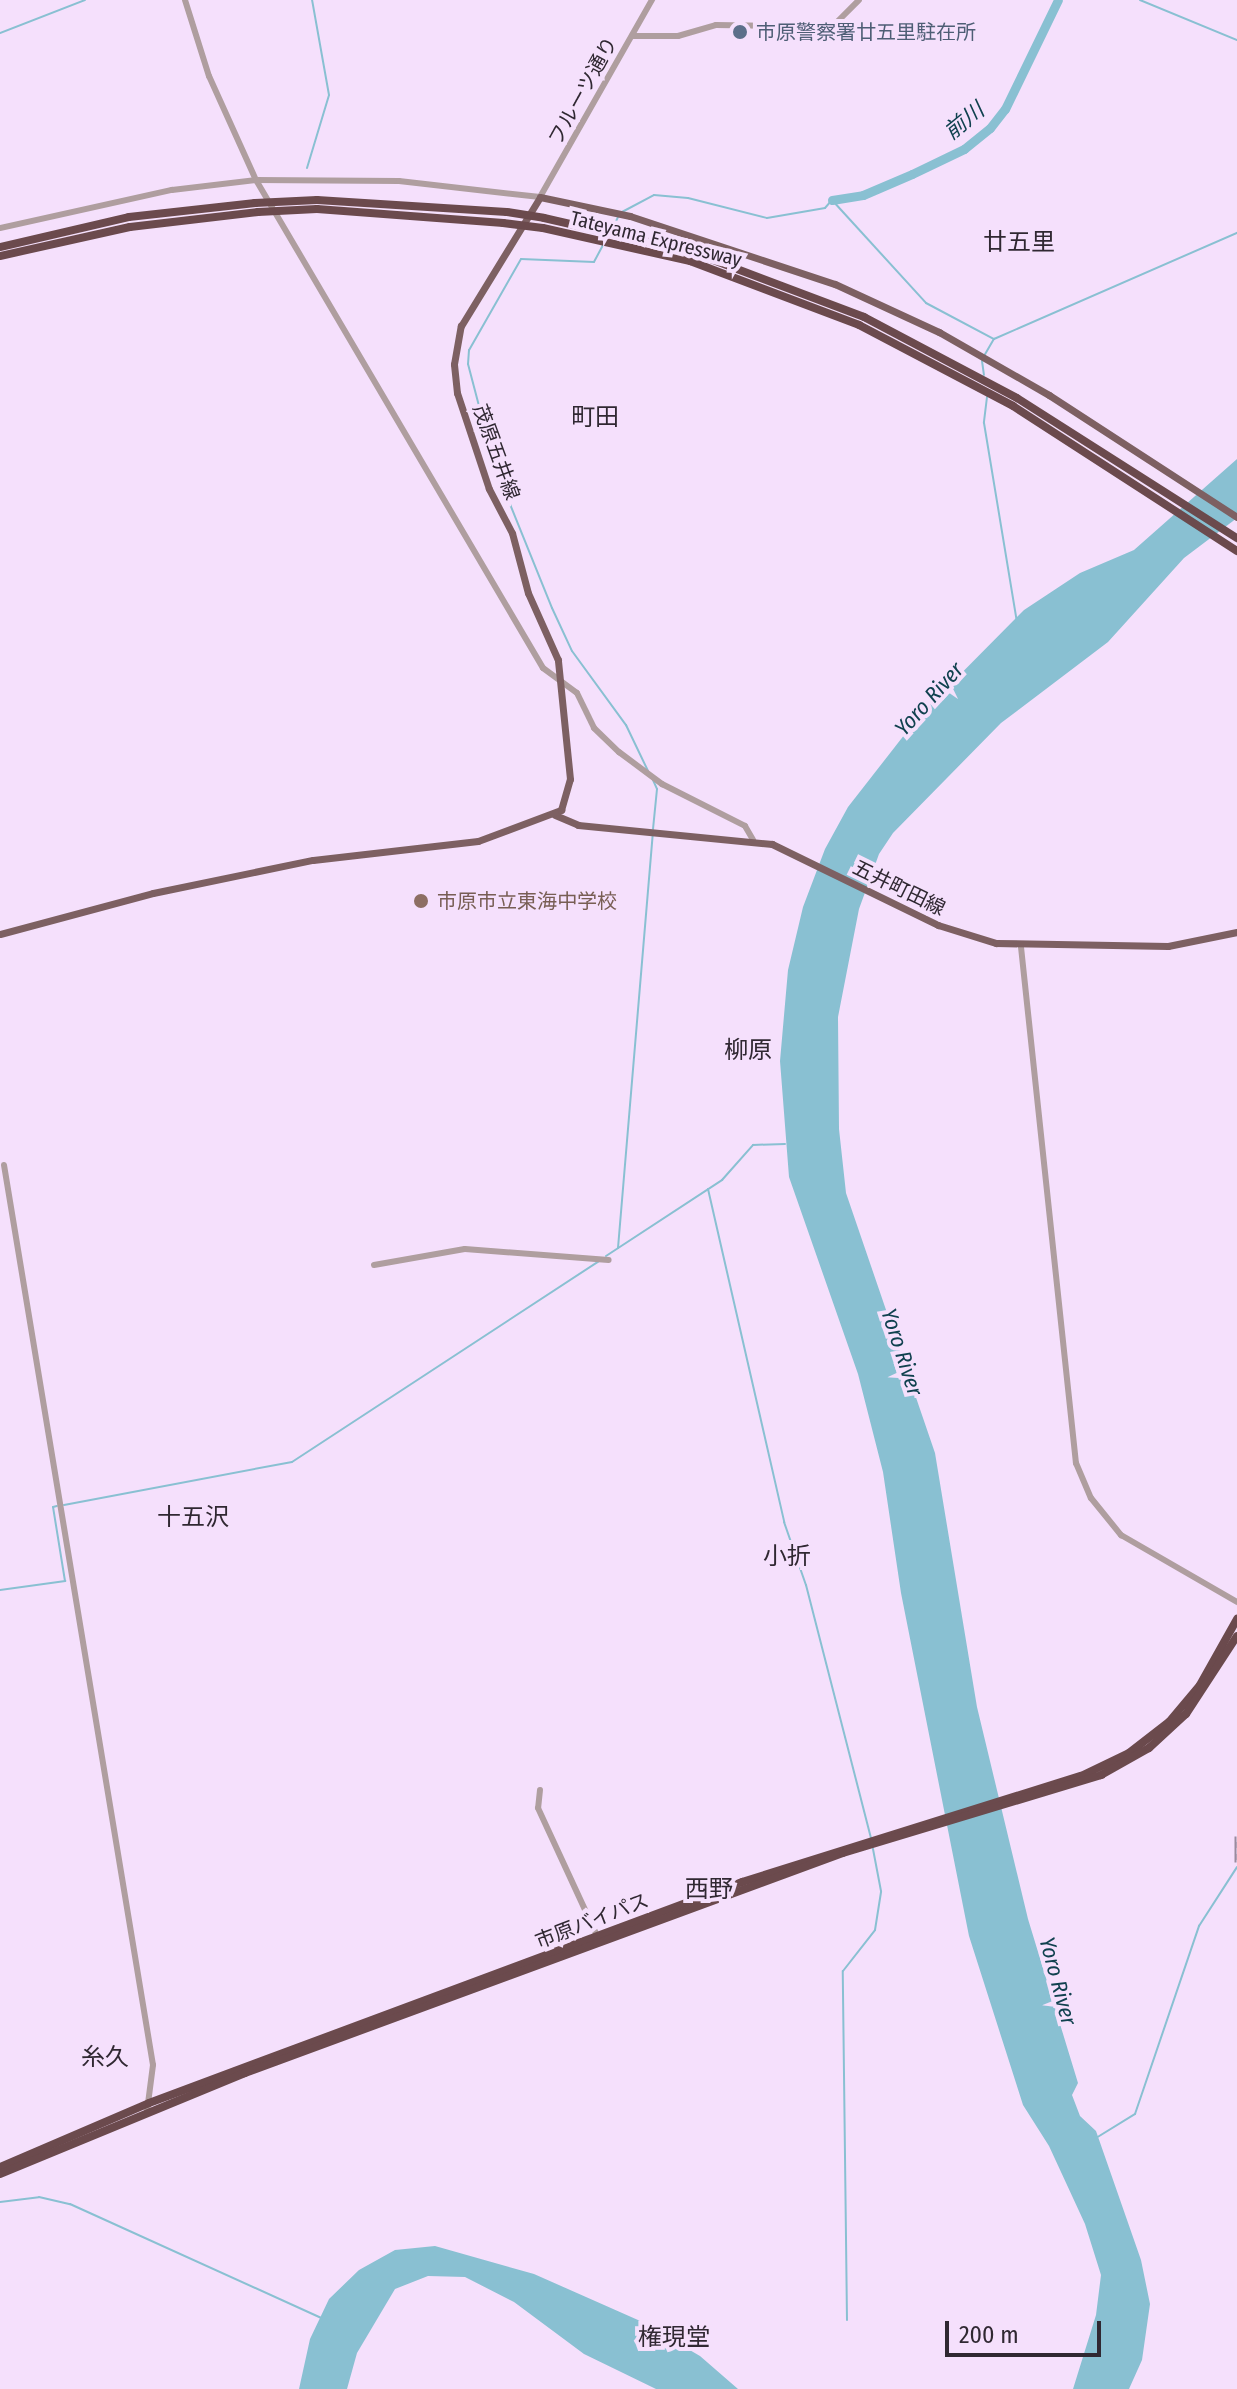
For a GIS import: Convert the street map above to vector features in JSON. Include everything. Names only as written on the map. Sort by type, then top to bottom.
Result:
[{"type":"highway","name":"Tateyama Expressway","points":[[317,205],[587,231]]},
{"type":"highway","name":"Tateyama Expressway","points":[[0,247],[129,217],[256,207],[317,205],[507,212],[544,218],[622,238],[861,321],[906,343],[1237,538]]},
{"type":"highway","name":"Tateyama Expressway","points":[[0,256],[130,227],[256,207]]},
{"type":"highway","name":"Tateyama Expressway","points":[[1114,464],[1237,551]]},
{"type":"highway","name":"市原バイパス","points":[[1032,1795],[1106,1764],[1160,1731],[1200,1685],[1237,1619]]},
{"type":"highway","name":"市原バイパス","points":[[0,2167],[148,2107],[926,1824],[1101,1775],[1149,1748],[1199,1699],[1237,1636]]},
{"type":"highway","name":"市原バイパス","points":[[0,2174],[148,2107]]},
{"type":"main road","points":[[540,197],[630,216],[835,284],[939,332],[1143,454],[1237,517]]},
{"type":"main road","name":"茂原五井線","points":[[540,197],[461,326],[454,364],[457,393],[489,489],[512,533],[528,593],[554,648],[561,681],[570,790],[555,815]]},
{"type":"main road","points":[[0,934],[269,868],[348,853],[478,841],[555,815]]},
{"type":"main road","name":"五井町田線","points":[[555,815],[578,825],[753,840],[781,847],[976,940],[1021,947],[1168,946],[1237,932]]},
{"type":"street","points":[[185,0],[209,76],[256,180],[543,668],[577,693],[594,728],[619,752],[662,784],[745,826],[753,840]]},
{"type":"street","name":"フルーツ通り","points":[[540,197],[652,0]]},
{"type":"street","points":[[632,36],[678,36],[716,25],[780,26],[815,34],[832,27],[859,0]]},
{"type":"street","points":[[0,228],[172,190],[256,180],[399,181],[540,197]]},
{"type":"street","points":[[1021,947],[1076,1463],[1091,1498],[1121,1535],[1237,1602]]},
{"type":"street","points":[[4,1165],[153,2065],[148,2107]]},
{"type":"street","points":[[374,1265],[465,1249],[609,1260]]},
{"type":"street","points":[[540,1790],[538,1808],[600,1941]]},
{"type":"water","points":[[1237,459],[1237,518],[1184,558],[1108,642],[1001,723],[893,833],[879,854],[859,909],[838,1017],[839,1129],[846,1193],[935,1453],[977,1707],[1028,1919],[1078,2083],[1072,2095],[1080,2116],[1096,2131],[1141,2260],[1150,2304],[1142,2360],[1129,2389],[1073,2389],[1096,2315],[1101,2275],[1085,2224],[1049,2146],[1023,2105],[969,1936],[901,1593],[883,1472],[858,1374],[789,1177],[780,1061],[788,970],[803,907],[825,849],[848,807],[919,716],[1024,610],[1080,573],[1134,550]]},
{"type":"water","points":[[435,2246],[534,2274],[638,2320],[700,2356],[738,2389],[656,2389],[584,2354],[514,2302],[465,2277],[428,2276],[395,2289],[357,2353],[347,2389],[299,2389],[310,2339],[329,2299],[359,2270],[395,2250]]},
{"type":"waterway","points":[[0,33],[85,0]]},
{"type":"waterway","points":[[307,168],[329,95],[312,0]]},
{"type":"waterway","name":"前川","points":[[832,200],[863,195],[912,174],[964,149],[990,128],[1005,109],[1058,0]]},
{"type":"waterway","points":[[1140,0],[1237,40]]},
{"type":"waterway","name":"前川","points":[[622,212],[654,195],[688,198],[767,218],[825,208],[832,200],[926,303],[994,339]]},
{"type":"waterway","points":[[612,229],[618,217]]},
{"type":"waterway","points":[[984,356],[994,339],[1237,233]]},
{"type":"waterway","points":[[603,245],[594,262],[521,259],[469,350],[468,364],[495,467],[552,608],[572,651],[626,725],[648,771]]},
{"type":"waterway","points":[[982,361],[984,375]]},
{"type":"waterway","points":[[987,397],[984,423],[1017,623]]},
{"type":"waterway","points":[[653,780],[657,789],[653,829]]},
{"type":"waterway","points":[[618,1248],[653,835]]},
{"type":"waterway","points":[[606,1256],[722,1180],[753,1145],[785,1144]]},
{"type":"waterway","points":[[708,1189],[784,1522],[806,1585],[871,1839]]},
{"type":"waterway","points":[[64,1505],[292,1462],[598,1262]]},
{"type":"waterway","points":[[0,1590],[65,1581],[53,1507],[57,1506]]},
{"type":"waterway","points":[[847,2320],[843,1971],[875,1930],[881,1891],[873,1849]]},
{"type":"waterway","points":[[1096,2138],[1135,2114],[1199,1926],[1237,1867]]},
{"type":"waterway","points":[[0,2202],[39,2197],[70,2204],[321,2318]]},
{"type":"railway","points":[[1237,1836],[1237,1862]]},
{"type":"place","name":"市原警察署廿五里駐在所","points":[[740,32]]},
{"type":"place","name":"市原市立東海中学校","points":[[421,901]]},
{"type":"district","name":"廿五里","points":[[1019,243]]},
{"type":"district","name":"町田","points":[[595,418]]},
{"type":"district","name":"柳原","points":[[748,1051]]},
{"type":"district","name":"十五沢","points":[[193,1518]]},
{"type":"district","name":"小折","points":[[787,1557]]},
{"type":"district","name":"西野","points":[[709,1890]]},
{"type":"district","name":"糸久","points":[[105,2058]]},
{"type":"district","name":"権現堂","points":[[674,2338]]},
{"type":"water label","name":"Yoro River","points":[[929,699]]},
{"type":"water label","name":"Yoro River","points":[[902,1352]]},
{"type":"water label","name":"Yoro River","points":[[1058,1981]]}]
